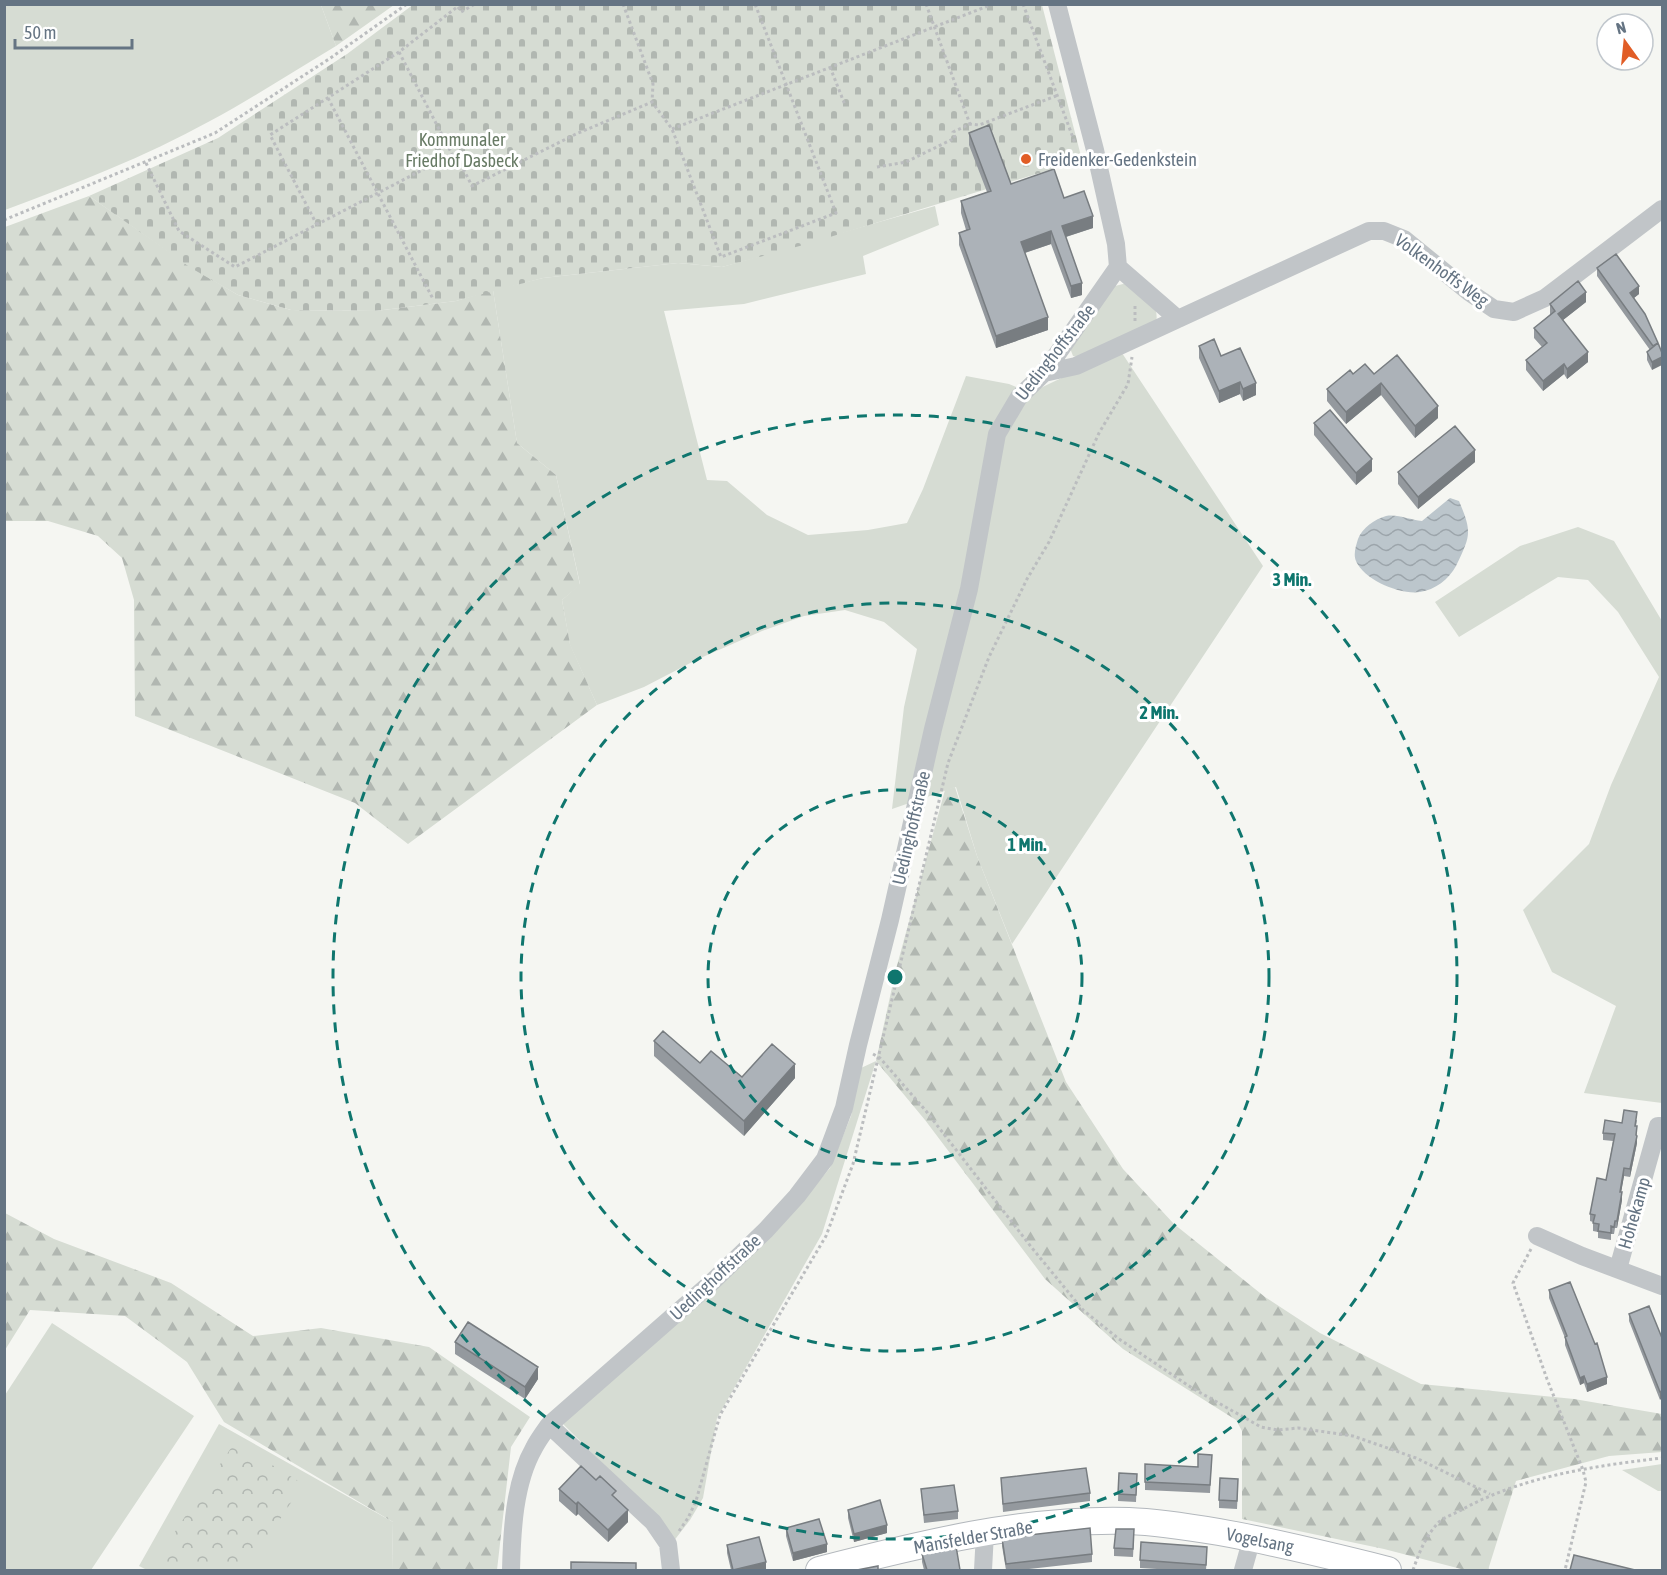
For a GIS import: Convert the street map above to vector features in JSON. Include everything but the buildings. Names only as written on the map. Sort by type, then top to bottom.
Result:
[{"type":"street","points":[[1057,4],[1095,150],[1116,244],[1118,267],[1178,319]]},
{"type":"street","name":"Volkenhoffs Weg","points":[[1044,373],[1076,366],[1369,231],[1384,231],[1404,239],[1469,292],[1494,309],[1514,312],[1545,298],[1662,209]]},
{"type":"street","name":"Uedinghoffstraße","points":[[511,1570],[511,1552],[522,1476],[534,1447],[549,1425],[712,1282],[766,1230],[797,1196],[825,1159],[844,1108],[890,920],[933,729],[969,589],[997,434],[1019,397],[1044,373],[1118,267]]},
{"type":"street","name":"Hohekamp","points":[[1618,1269],[1658,1126],[1662,1126]]},
{"type":"street","name":"Hohekamp","points":[[1537,1236],[1662,1286]]},
{"type":"street","points":[[549,1425],[653,1522],[668,1544],[671,1570]]},
{"type":"street","name":"Mansfelder Straße","points":[[819,1570],[916,1546],[985,1533],[1057,1523],[1130,1521]]},
{"type":"street","name":"Vogelsang","points":[[1130,1521],[1169,1524],[1252,1538],[1388,1570]]},
{"type":"street","points":[[983,1570],[985,1533]]},
{"type":"street","points":[[1243,1570],[1252,1538]]},
{"type":"path","points":[[4,220],[216,132],[329,59],[407,4]]},
{"type":"path","points":[[317,225],[270,135],[399,52],[459,5],[461,12],[475,4]]},
{"type":"path","points":[[623,4],[653,84],[652,102],[672,129],[721,257],[836,213],[755,4]]},
{"type":"path","points":[[926,4],[970,126]]},
{"type":"path","points":[[672,129],[993,4]]},
{"type":"path","points":[[1023,4],[1078,151],[1095,150]]},
{"type":"path","points":[[399,52],[452,155]]},
{"type":"path","points":[[830,67],[845,105]]},
{"type":"path","points":[[877,167],[906,162],[955,138],[953,132],[979,125],[1056,96]]},
{"type":"path","points":[[328,98],[433,299]]},
{"type":"path","points":[[146,163],[179,231],[235,267],[455,153],[472,186],[576,134],[652,102]]},
{"type":"path","points":[[668,1544],[688,1518],[696,1501],[720,1415],[826,1236],[853,1164],[880,1058],[948,763],[989,657],[1048,542],[1099,433],[1128,384],[1134,339],[1136,283]]},
{"type":"path","points":[[858,1045],[880,1058],[926,1111],[1083,1310],[1119,1339],[1191,1388],[1261,1427],[1278,1430],[1298,1428],[1353,1436],[1416,1458],[1490,1494]]},
{"type":"path","points":[[1537,1236],[1513,1283],[1586,1482],[1565,1570]]},
{"type":"path","points":[[1413,1570],[1425,1541],[1440,1521],[1490,1494],[1538,1479],[1617,1463],[1662,1458]]},
{"type":"green space","points":[[5,4],[321,5],[336,46],[242,103],[185,134],[109,169],[5,210]]},
{"type":"green space","points":[[321,4],[394,5],[336,46]]},
{"type":"green space","name":"Kommunaler Friedhof Dasbeck","points":[[414,4],[1042,5],[1082,160],[807,244],[722,267],[678,263],[543,278],[456,301],[375,311],[291,310],[238,295],[191,268],[89,196],[218,138],[347,54]]},
{"type":"green space","points":[[89,196],[191,267],[238,295],[291,310],[375,311],[456,301],[493,290],[517,443],[556,475],[580,585],[562,600],[570,644],[597,705],[408,844],[355,803],[135,716],[134,600],[122,558],[98,536],[48,521],[5,521],[5,227]]},
{"type":"green space","points":[[935,206],[939,225],[863,256],[866,274],[744,304],[664,311],[707,480],[727,481],[767,515],[808,535],[868,530],[907,523],[923,489],[966,376],[1009,384],[1030,393],[1120,350],[1263,566],[1012,944],[977,856],[956,787],[892,809],[904,707],[917,649],[884,622],[845,610],[804,616],[762,631],[696,660],[644,687],[597,705],[570,645],[562,600],[580,584],[556,475],[517,443],[493,290],[543,278],[678,263],[722,267]]},
{"type":"green space","points":[[1131,282],[1154,304],[1156,324],[1082,358],[1073,356],[1070,348],[1115,286]]},
{"type":"green space","points":[[1578,527],[1614,541],[1662,621],[1662,1103],[1584,1093],[1616,1006],[1552,972],[1523,910],[1589,844],[1611,785],[1659,677],[1618,612],[1588,580],[1558,577],[1459,637],[1435,602],[1520,546]]},
{"type":"green space","points":[[955,787],[977,856],[1066,1082],[1123,1169],[1174,1224],[1265,1297],[1320,1333],[1421,1384],[1574,1399],[1662,1414],[1662,1452],[1609,1456],[1516,1481],[1488,1570],[1465,1570],[1384,1549],[1242,1519],[1242,1431],[1236,1420],[1123,1349],[1045,1279],[925,1120],[876,1061],[896,969],[945,790]]},
{"type":"green space","points":[[876,1061],[822,1234],[717,1418],[703,1498],[673,1542],[663,1524],[562,1423],[801,1202],[830,1168],[851,1116],[861,1068]]},
{"type":"green space","points":[[5,1213],[54,1239],[171,1283],[253,1336],[321,1328],[429,1347],[530,1417],[511,1447],[497,1570],[392,1570],[393,1522],[224,1422],[187,1362],[125,1316],[30,1310],[5,1350]]},
{"type":"green space","points":[[52,1323],[194,1416],[91,1570],[5,1570],[5,1395]]},
{"type":"green space","points":[[219,1424],[393,1522],[392,1570],[147,1570],[139,1566]]},
{"type":"green space","points":[[235,1442],[303,1484],[247,1570],[173,1570],[156,1560]]},
{"type":"green space","points":[[1662,1464],[1662,1491],[1658,1491],[1622,1470]]},
{"type":"water","points":[[1450,498],[1459,501],[1468,527],[1468,534],[1456,566],[1441,583],[1420,592],[1403,591],[1374,580],[1360,568],[1355,558],[1356,547],[1360,535],[1369,524],[1386,516],[1400,516],[1422,521]]},
{"type":"place","name":"Freidenker-Gedenkstein","points":[[1026,159]]}]
